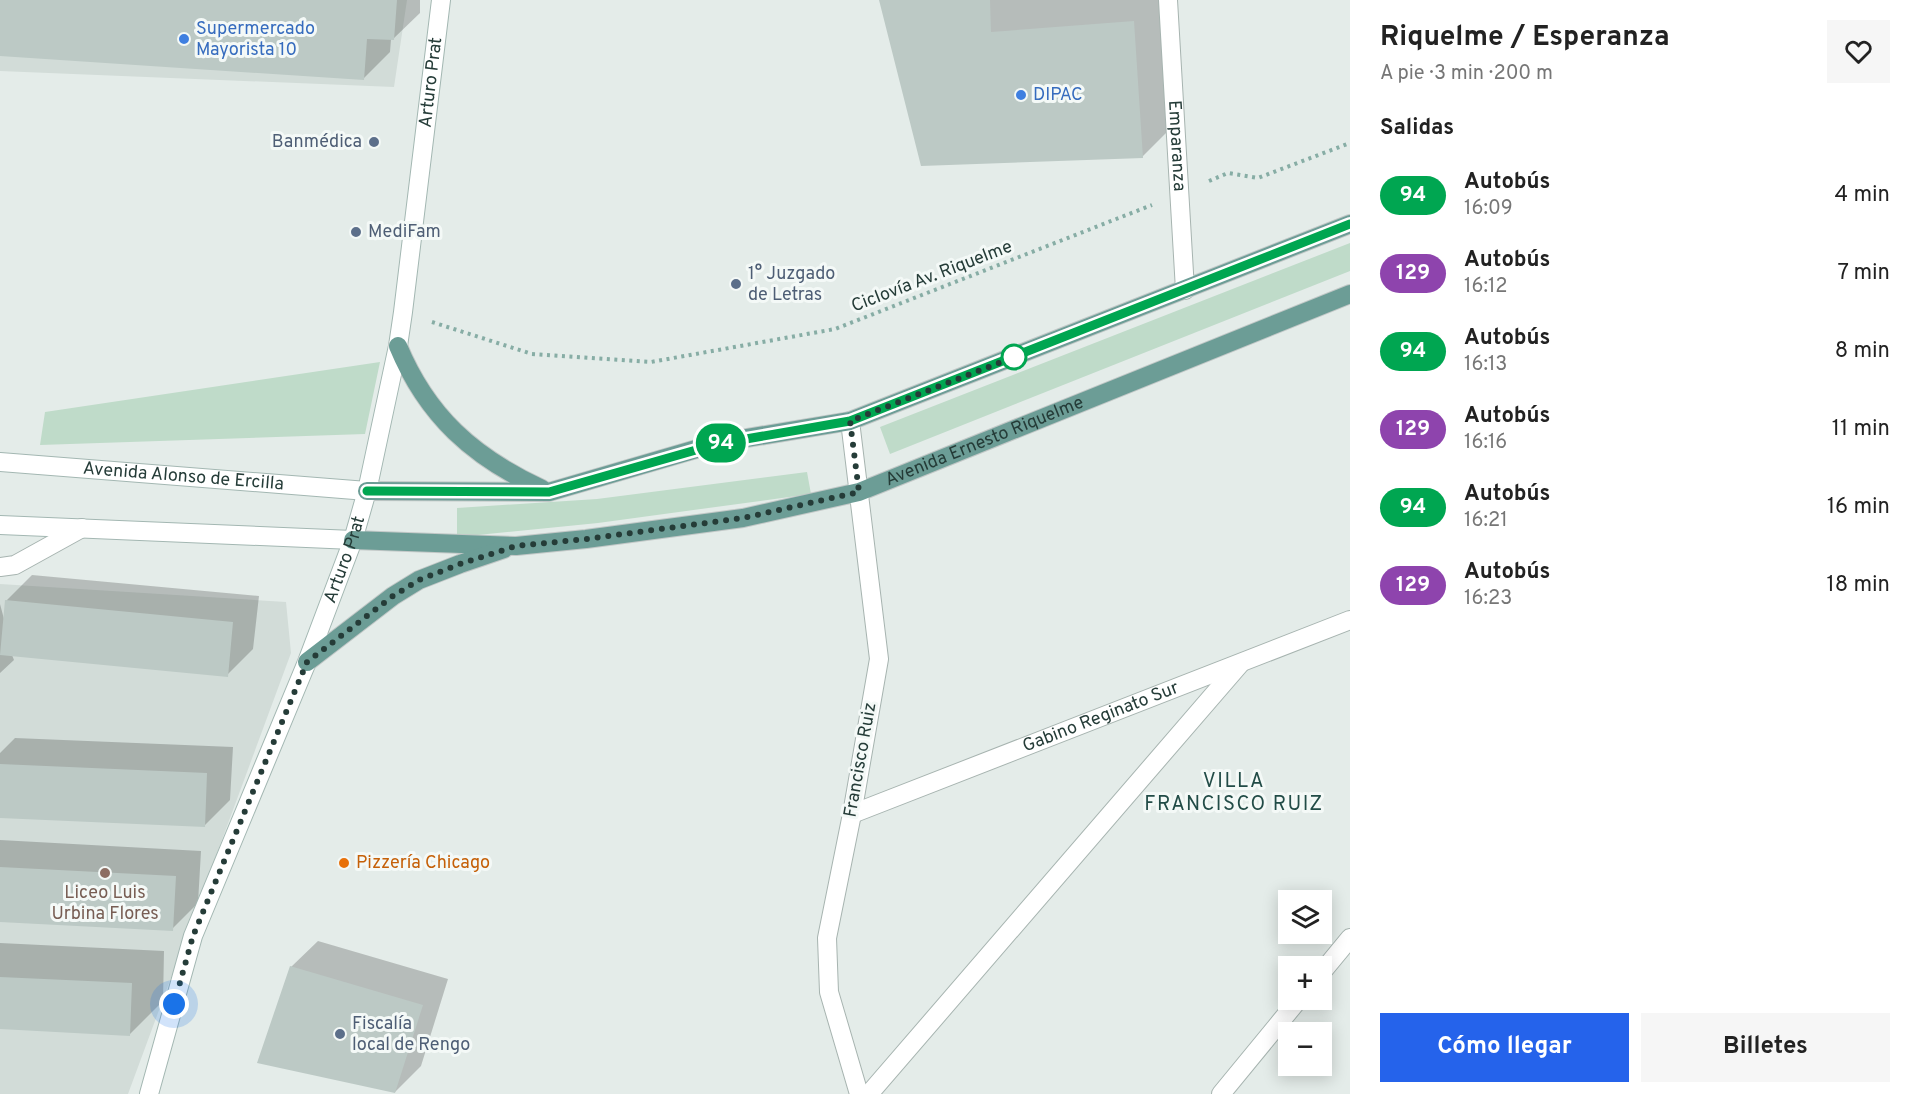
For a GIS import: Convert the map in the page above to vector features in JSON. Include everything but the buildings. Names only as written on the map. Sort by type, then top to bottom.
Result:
[{"type":"main road","points":[[367,491],[549,492],[717,444],[850,421],[1350,224]]},
{"type":"main road","name":"Avenida Ernesto Riquelme","points":[[354,540],[516,546],[743,518],[859,492],[1350,294]]},
{"type":"main road","points":[[398,346],[408,371],[421,393],[453,432],[495,465],[549,492]]},
{"type":"main road","points":[[307,662],[393,596],[419,580],[516,546]]},
{"type":"street","name":"Arturo Prat","points":[[149,1094],[193,936],[307,662],[354,540],[367,491],[398,346],[441,0]]},
{"type":"street","name":"Emparanza","points":[[1168,0],[1185,290]]},
{"type":"street","name":"Francisco Ruiz","points":[[850,421],[879,659],[852,814],[827,938],[829,992],[859,1094]]},
{"type":"street","name":"Avenida Alonso de Ercilla","points":[[0,462],[367,491]]},
{"type":"street","points":[[0,525],[354,540]]},
{"type":"street","points":[[0,567],[15,565],[82,528]]},
{"type":"street","name":"Gabino Reginato Sur","points":[[852,814],[1350,620]]},
{"type":"street","points":[[869,1094],[1240,664]]},
{"type":"street","points":[[1332,960],[1350,938]]},
{"type":"street","points":[[1221,1094],[1290,1010]]},
{"type":"path","name":"Ciclovía Av. Riquelme","points":[[403,312],[532,354],[651,362],[835,329],[1228,173],[1258,178],[1350,143]]},
{"type":"shaded area","name":"Supermercado Mayorista 10","points":[[0,0],[407,0],[394,87],[0,71]]},
{"type":"shaded area","name":"Liceo Luis Urbina Flores","points":[[0,584],[286,602],[291,653],[128,1094],[0,1094]]},
{"type":"green space","points":[[1350,243],[1350,271],[890,454],[880,427]]},
{"type":"green space","points":[[380,362],[365,434],[40,445],[45,412]]},
{"type":"green space","points":[[807,472],[811,494],[598,523],[457,537],[457,508],[597,499]]},
{"type":"bus line","name":"94","points":[[367,491],[549,492],[717,444],[850,421],[1350,224]]},
{"type":"place","name":"Supermercado Mayorista 10","points":[[184,39]]},
{"type":"place","name":"DIPAC","points":[[1021,95]]},
{"type":"place","name":"Banmédica","points":[[374,142]]},
{"type":"place","name":"MediFam","points":[[356,232]]},
{"type":"place","name":"1° Juzgado de Letras","points":[[736,284]]},
{"type":"place","name":"Pizzería Chicago","points":[[344,863]]},
{"type":"place","name":"Liceo Luis Urbina Flores","points":[[105,873]]},
{"type":"place","name":"Fiscalía local de Rengo","points":[[340,1034]]},
{"type":"district","name":"VILLA FRANCISCO RUIZ","points":[[1234,794]]},
{"type":"route","points":[[174,1004],[193,936],[307,662],[393,596],[419,580],[516,546],[743,518],[859,492],[850,421],[1014,357]]}]
